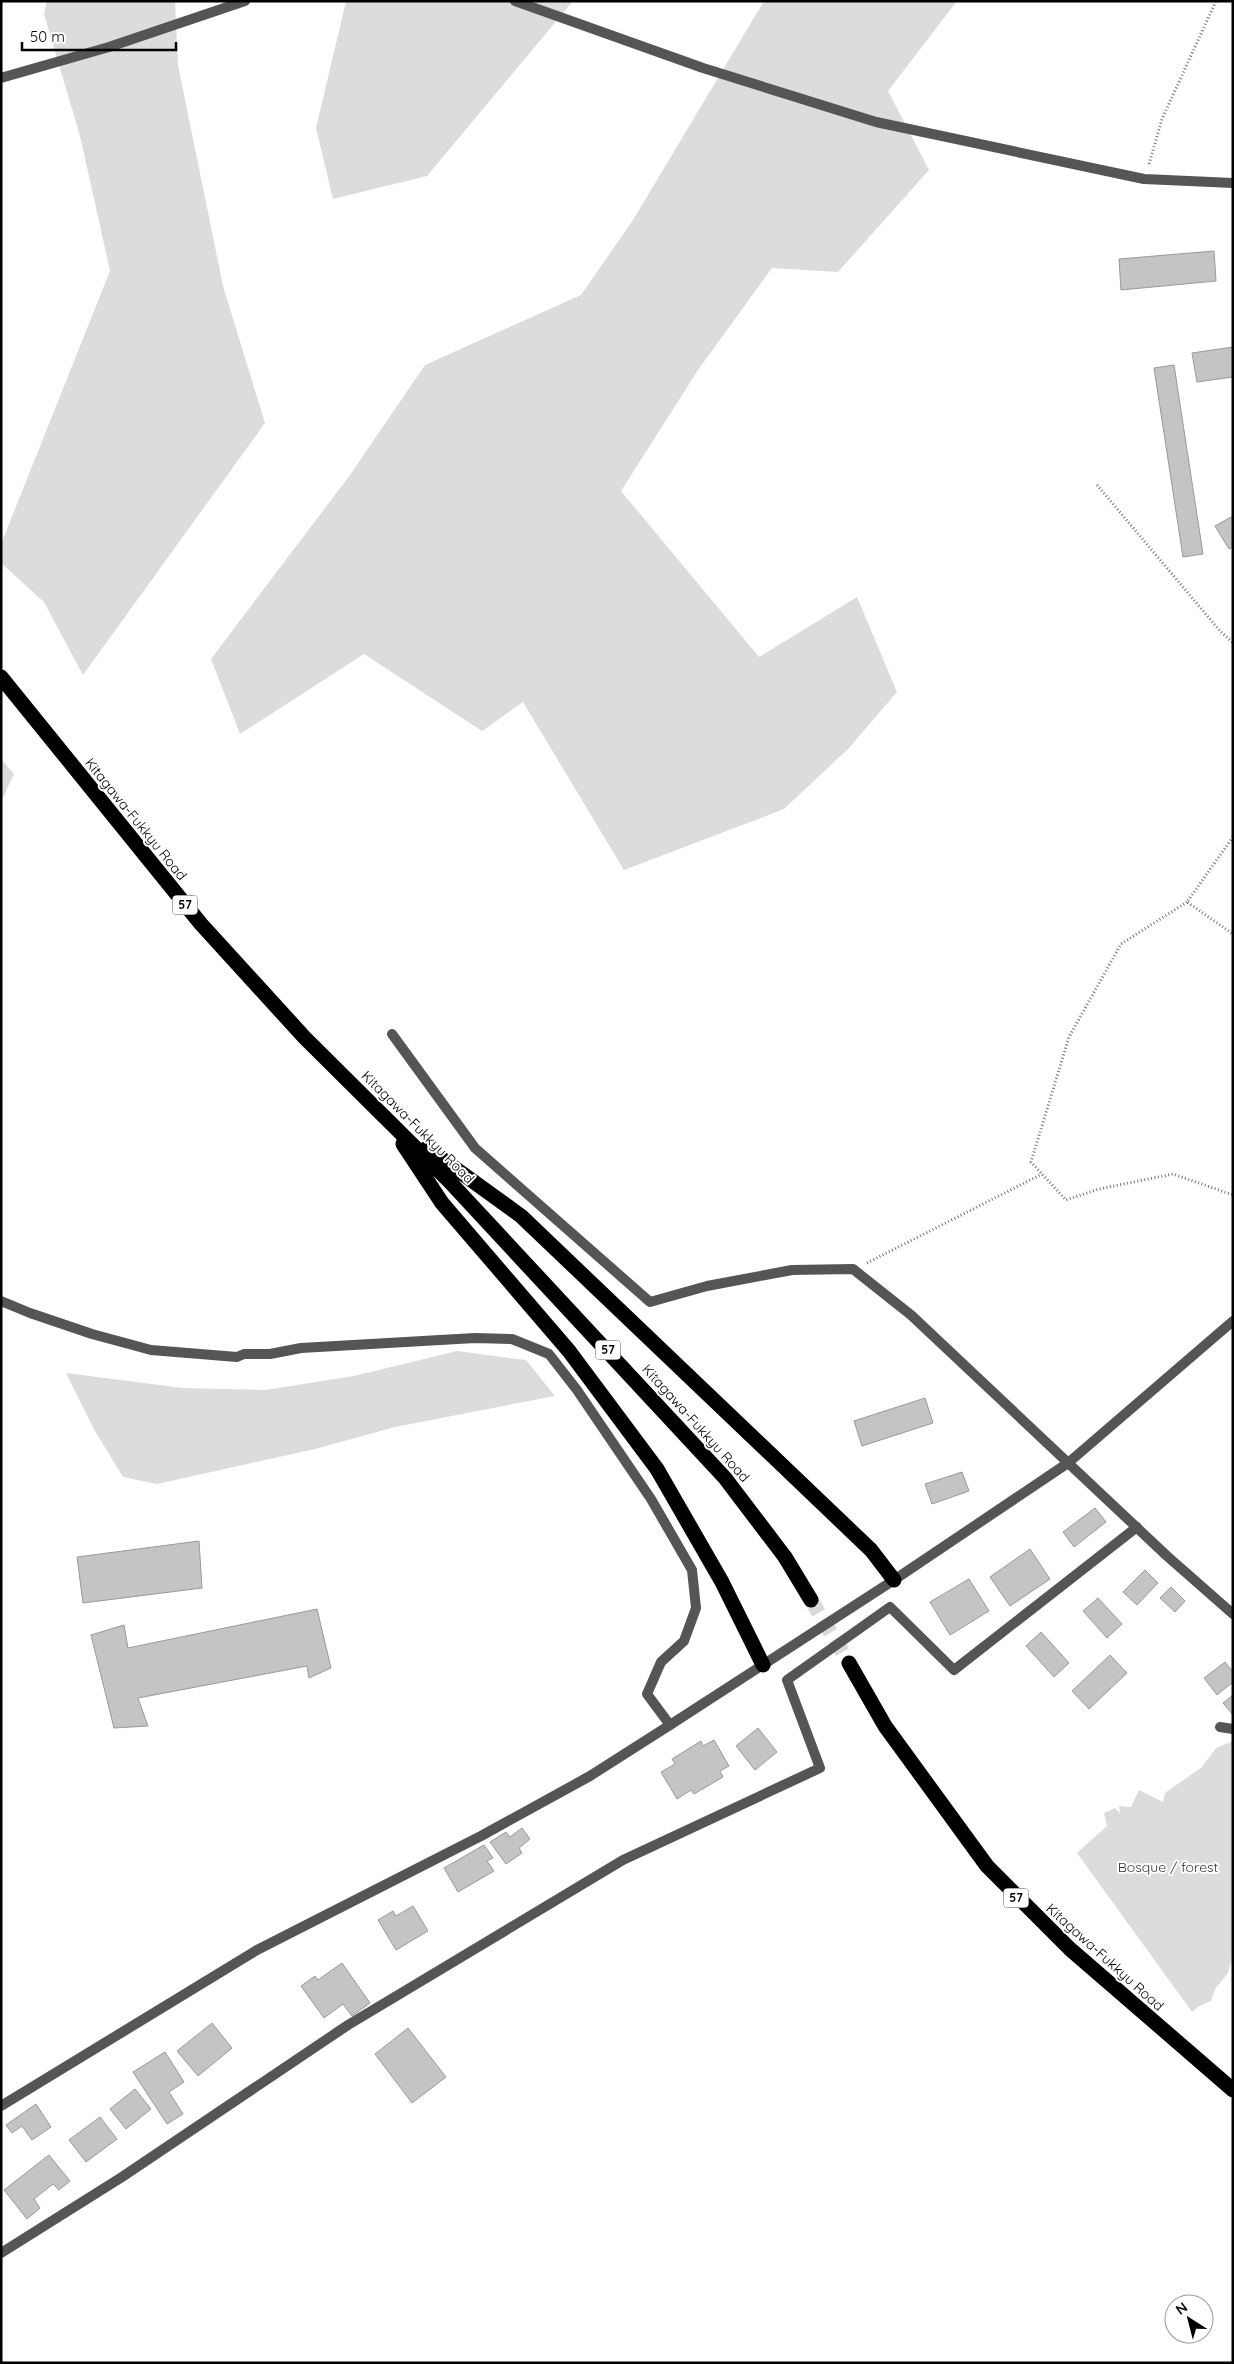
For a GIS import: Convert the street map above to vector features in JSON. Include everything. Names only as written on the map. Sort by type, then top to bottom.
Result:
[{"type":"highway","name":"Kitagawa-Fukkyu Road","points":[[1,677],[201,924],[304,1037],[450,1182],[725,1478],[785,1557],[811,1600]]},
{"type":"highway","points":[[386,1117],[521,1216],[871,1550],[894,1580]]},
{"type":"highway","points":[[386,1117],[442,1202],[568,1351],[657,1469],[722,1582],[763,1665]]},
{"type":"highway","name":"Kitagawa-Fukkyu Road","points":[[849,1663],[885,1726],[986,1866],[1070,1949],[1233,2090]]},
{"type":"street","points":[[1,78],[109,47],[245,1]]},
{"type":"street","points":[[515,1],[703,68],[876,122],[1144,179],[1233,183]]},
{"type":"street","points":[[392,1034],[475,1148],[650,1302],[707,1286],[792,1270],[853,1269],[911,1315],[1068,1463],[1233,1614]]},
{"type":"street","points":[[1,1301],[92,1334],[151,1350],[236,1357],[244,1354],[270,1354],[301,1348],[475,1338],[512,1339],[549,1354],[577,1390],[651,1499],[692,1570],[696,1608],[684,1641],[662,1662],[648,1694],[670,1725]]},
{"type":"street","points":[[1,2106],[257,1950],[489,1832],[590,1776],[894,1580],[1068,1463],[1233,1321]]},
{"type":"street","points":[[1,2253],[122,2178],[348,2025],[623,1860],[820,1768],[787,1680],[890,1607],[954,1670],[1137,1527]]},
{"type":"street","points":[[1220,1726],[1233,1729]]},
{"type":"path","points":[[1144,179],[1162,119],[1216,1]]},
{"type":"path","points":[[1096,485],[1220,631],[1233,643]]},
{"type":"path","points":[[1233,837],[1187,902],[1121,944],[1069,1037],[1031,1162],[1066,1200],[1099,1189],[1173,1174],[1233,1195]]},
{"type":"path","points":[[1187,902],[1233,934]]},
{"type":"path","points":[[853,1269],[1042,1174]]},
{"type":"green space","points":[[47,1],[175,1],[178,65],[223,286],[265,423],[83,675],[44,602],[1,563],[1,544],[110,271],[80,136],[44,14]]},
{"type":"green space","points":[[346,1],[573,1],[427,176],[333,199],[316,128]]},
{"type":"green space","points":[[764,1],[957,1],[888,91],[929,170],[838,272],[772,268],[698,370],[621,491],[759,657],[857,597],[897,692],[848,749],[784,809],[624,870],[523,702],[482,731],[364,654],[240,734],[211,659],[350,475],[425,365],[581,295],[633,220]]},
{"type":"green space","points":[[1,759],[14,774],[1,802]]},
{"type":"green space","points":[[457,1351],[526,1360],[555,1396],[395,1427],[315,1449],[157,1484],[123,1477],[95,1431],[66,1373],[183,1388],[265,1390],[354,1376]]},
{"type":"green space","name":"Bosque / forest","points":[[1233,1741],[1233,1955],[1228,1973],[1215,1989],[1211,2001],[1199,2006],[1192,2012],[1077,1853],[1107,1826],[1104,1813],[1115,1808],[1120,1813],[1119,1806],[1131,1807],[1139,1790],[1163,1802],[1165,1793],[1202,1767],[1216,1748]]},
{"type":"building","points":[[1214,251],[1216,281],[1121,290],[1119,259]]},
{"type":"building","points":[[1233,347],[1233,377],[1197,382],[1192,353]]},
{"type":"building","points":[[1174,365],[1203,554],[1183,557],[1154,368]]},
{"type":"building","points":[[1233,516],[1233,547],[1229,549],[1215,526]]},
{"type":"building","points":[[925,1398],[933,1423],[862,1446],[854,1421]]},
{"type":"building","points":[[962,1472],[969,1491],[932,1504],[925,1484]]},
{"type":"building","points":[[1095,1508],[1106,1522],[1074,1547],[1063,1532]]},
{"type":"building","points":[[199,1541],[202,1588],[83,1603],[77,1557]]},
{"type":"building","points":[[1030,1549],[1050,1579],[1010,1606],[990,1577]]},
{"type":"building","points":[[1145,1570],[1158,1583],[1137,1605],[1123,1592]]},
{"type":"building","points":[[969,1579],[989,1611],[950,1635],[930,1602]]},
{"type":"building","points":[[1171,1587],[1185,1601],[1175,1612],[1160,1598]]},
{"type":"building","points":[[1098,1598],[1122,1624],[1107,1638],[1083,1611]]},
{"type":"building","points":[[317,1609],[331,1668],[309,1678],[307,1666],[138,1698],[148,1726],[114,1728],[91,1635],[124,1625],[128,1648]]},
{"type":"building","points":[[1041,1632],[1069,1663],[1054,1677],[1026,1646]]},
{"type":"building","points":[[1110,1655],[1127,1673],[1089,1709],[1072,1691]]},
{"type":"building","points":[[1225,1662],[1233,1672],[1233,1682],[1217,1695],[1204,1678]]},
{"type":"building","points":[[1233,1695],[1233,1715],[1223,1703]]},
{"type":"building","points":[[758,1728],[777,1752],[755,1770],[736,1746]]},
{"type":"building","points":[[714,1740],[729,1766],[720,1771],[723,1777],[694,1794],[691,1790],[677,1799],[661,1772],[675,1764],[672,1759],[701,1741],[703,1746]]},
{"type":"building","points":[[522,1828],[530,1839],[519,1848],[522,1853],[506,1864],[490,1842],[506,1832],[510,1837]]},
{"type":"building","points":[[484,1845],[493,1858],[487,1861],[494,1871],[458,1892],[444,1868]]},
{"type":"building","points":[[413,1906],[428,1931],[396,1950],[378,1920],[393,1911],[396,1916]]},
{"type":"building","points":[[342,1963],[370,2003],[352,2016],[343,2004],[324,2018],[301,1986],[315,1976],[318,1980]]},
{"type":"building","points":[[212,2023],[232,2048],[198,2076],[177,2051]]},
{"type":"building","points":[[408,2028],[446,2077],[412,2103],[375,2054]]},
{"type":"building","points":[[165,2052],[184,2082],[169,2092],[183,2114],[167,2124],[133,2072]]},
{"type":"building","points":[[135,2089],[151,2109],[126,2129],[110,2109]]},
{"type":"building","points":[[36,2104],[51,2127],[32,2140],[22,2126],[12,2133],[6,2125]]},
{"type":"building","points":[[100,2117],[117,2139],[86,2162],[69,2140]]},
{"type":"building","points":[[49,2155],[70,2181],[59,2190],[53,2184],[34,2199],[40,2208],[27,2219],[4,2190]]},
{"type":"tunnel","points":[[811,1600],[849,1663]]}]
